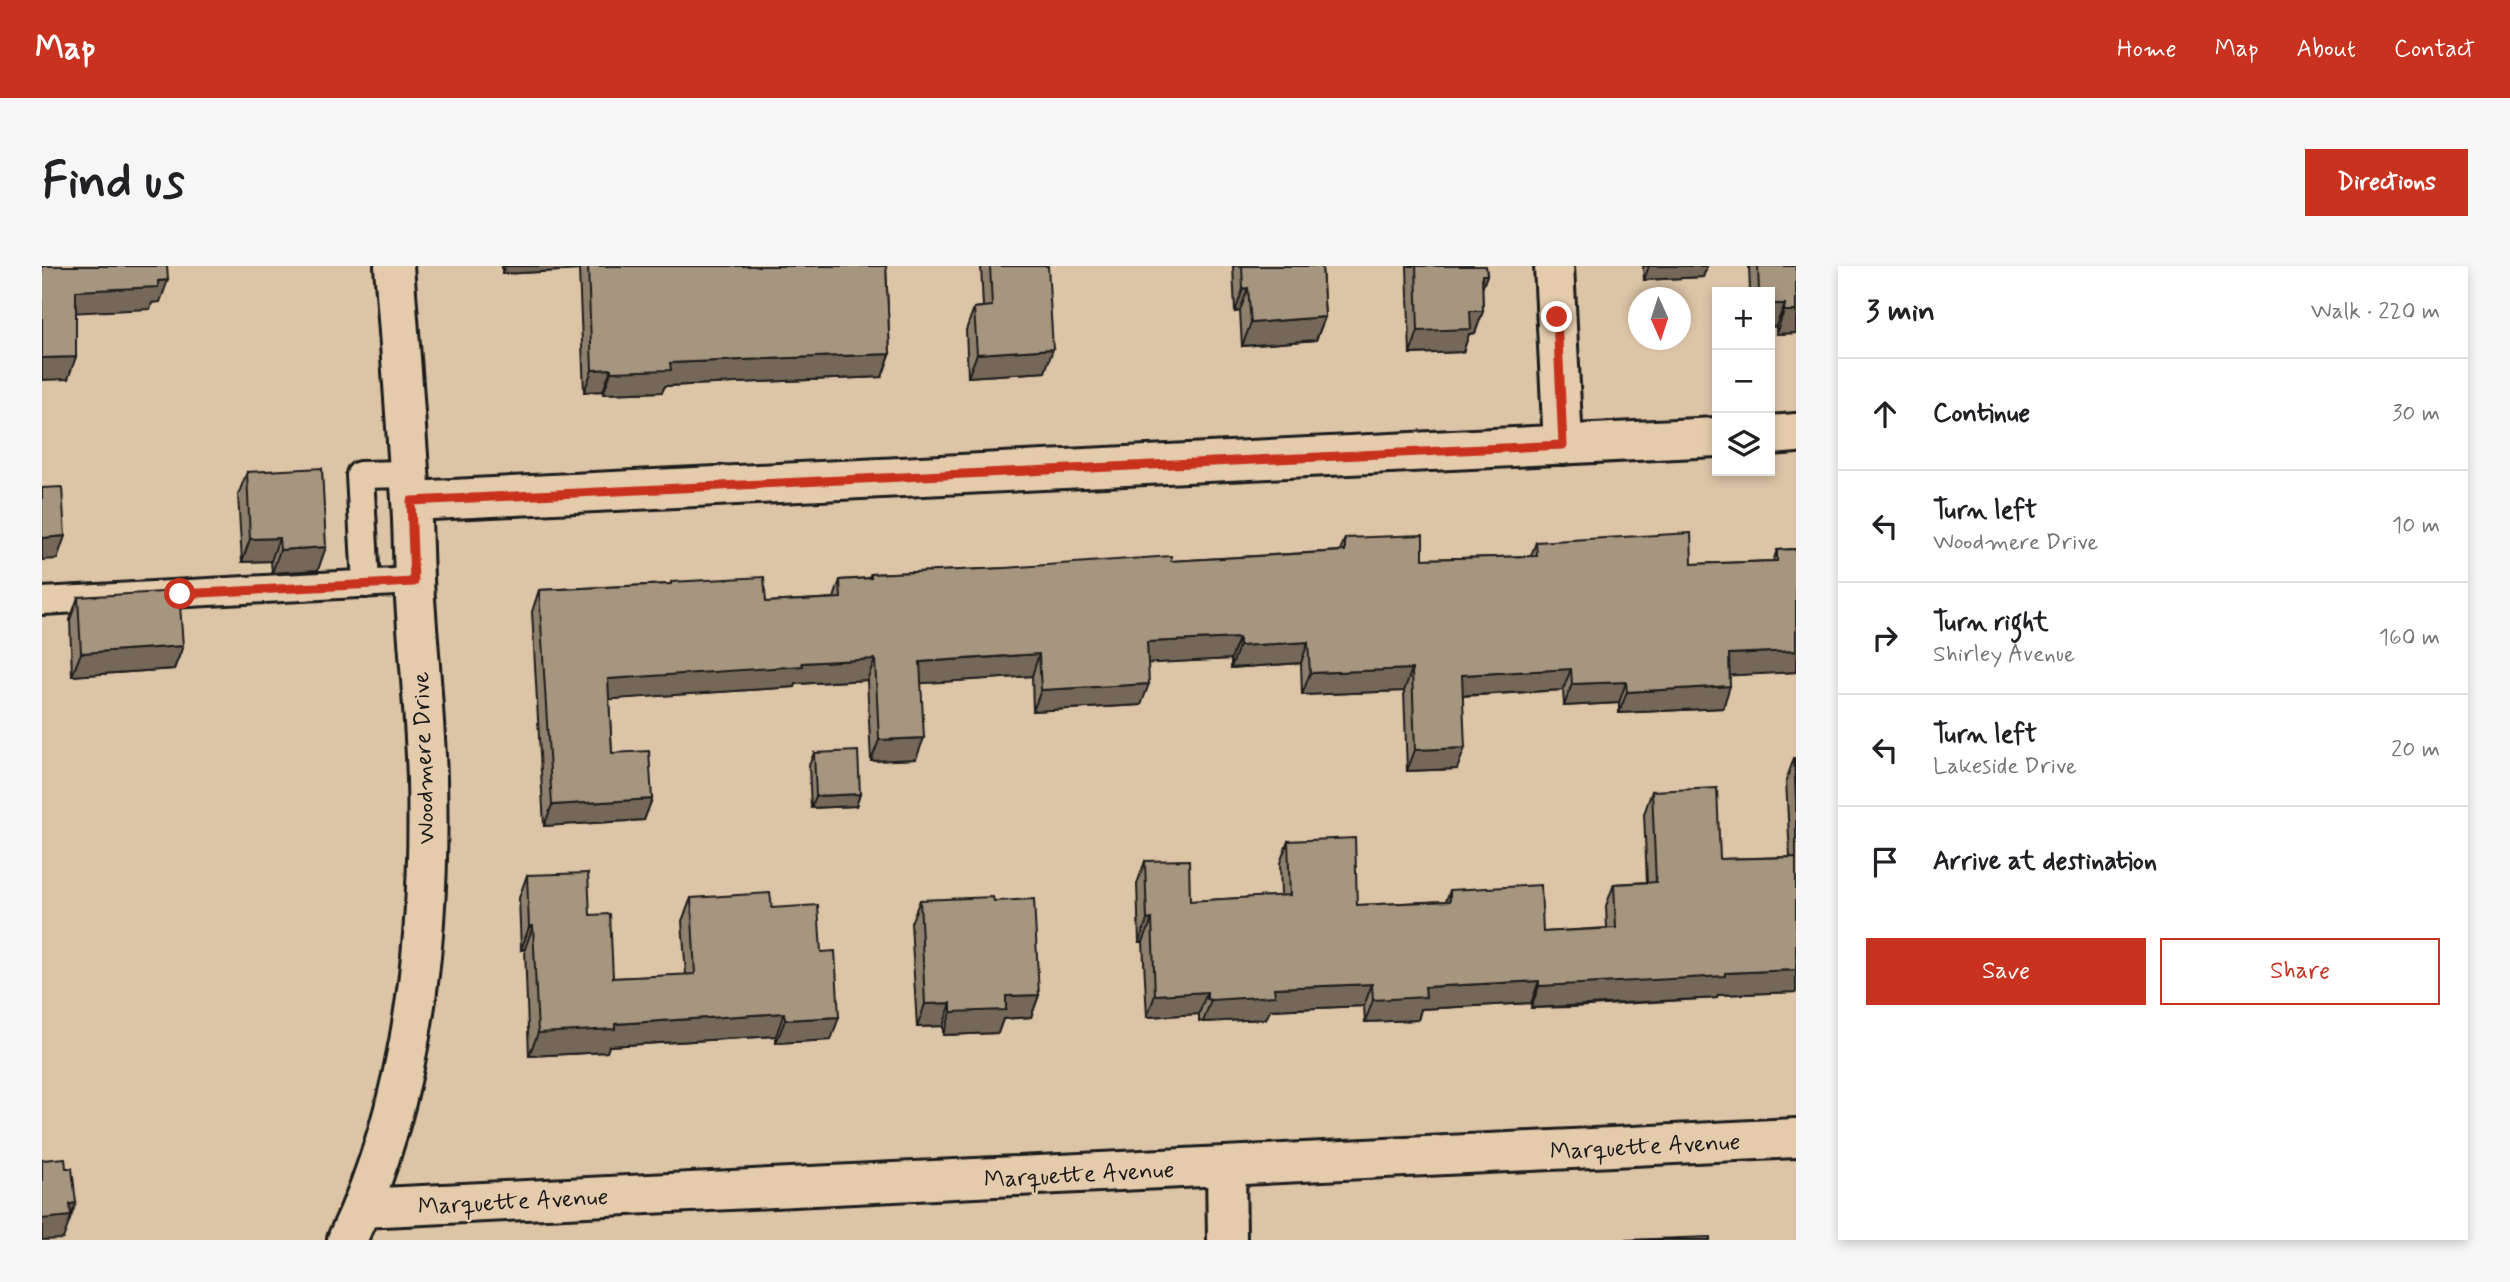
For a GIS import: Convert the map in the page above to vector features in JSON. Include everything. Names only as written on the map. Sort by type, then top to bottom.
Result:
[{"type":"street","name":"Woodmere Drive","points":[[354,1224],[378,1165],[399,1085],[411,1023],[424,913],[426,780],[410,487],[394,266]]},
{"type":"street","points":[[1554,266],[1563,445]]},
{"type":"street","points":[[1775,435],[1796,433]]},
{"type":"street","points":[[410,487],[1712,437]]},
{"type":"street","name":"Marquette Avenue","points":[[354,1224],[1226,1167],[1796,1138]]},
{"type":"street","points":[[1226,1167],[1227,1240]]},
{"type":"lane","points":[[366,584],[360,475],[410,487]]},
{"type":"lane","points":[[42,601],[414,582]]},
{"type":"building","points":[[42,266],[167,266],[168,280],[158,281],[158,287],[76,291],[76,357],[42,358]]},
{"type":"building","points":[[588,266],[886,266],[890,354],[670,363],[671,370],[592,370]]},
{"type":"building","points":[[990,266],[1048,266],[1053,349],[977,354],[974,308],[992,306]]},
{"type":"building","points":[[1242,266],[1322,266],[1325,317],[1251,323],[1248,288],[1243,289]]},
{"type":"building","points":[[1416,266],[1486,266],[1487,275],[1482,275],[1483,311],[1470,311],[1471,329],[1418,331]]},
{"type":"building","points":[[1758,266],[1796,266],[1796,311],[1784,311],[1785,304],[1775,304],[1775,287],[1759,287]]},
{"type":"building","points":[[322,468],[326,547],[280,550],[279,538],[250,539],[247,472]]},
{"type":"building","points":[[62,487],[65,536],[42,538],[42,488]]},
{"type":"building","points":[[1691,533],[1692,564],[1777,561],[1777,550],[1796,549],[1796,651],[1729,654],[1730,686],[1627,692],[1626,682],[1572,684],[1571,669],[1462,675],[1465,748],[1415,750],[1412,669],[1310,673],[1308,642],[1239,646],[1239,638],[1147,642],[1149,684],[1041,690],[1039,654],[920,662],[924,738],[879,740],[875,659],[608,679],[612,753],[649,751],[652,799],[552,805],[539,590],[764,577],[766,602],[841,598],[840,580],[871,578],[871,574],[1171,556],[1171,561],[1345,551],[1345,538],[1423,535],[1423,559],[1537,556],[1536,542]]},
{"type":"building","points":[[179,591],[183,646],[81,653],[78,597]]},
{"type":"building","points":[[858,751],[860,794],[816,796],[814,753]]},
{"type":"building","points":[[1794,758],[1796,758],[1796,801]]},
{"type":"building","points":[[1717,788],[1720,859],[1796,857],[1796,970],[1539,986],[1539,981],[1425,987],[1426,997],[1373,1000],[1372,984],[1274,988],[1275,996],[1211,1000],[1207,999],[1207,992],[1155,995],[1152,919],[1147,920],[1145,861],[1189,860],[1190,901],[1290,895],[1288,841],[1355,838],[1357,905],[1450,901],[1450,890],[1541,885],[1543,932],[1616,928],[1614,884],[1656,882],[1652,791]]},
{"type":"building","points":[[588,873],[590,915],[610,914],[613,978],[695,974],[691,898],[770,893],[772,908],[818,905],[821,952],[835,951],[839,1017],[785,1020],[784,1013],[615,1024],[615,1029],[538,1033],[533,926],[529,927],[527,875]]},
{"type":"building","points":[[993,897],[994,901],[1034,899],[1039,995],[1006,996],[1006,1010],[951,1012],[951,1003],[925,1004],[920,900]]},
{"type":"building","points":[[65,1158],[66,1168],[72,1168],[76,1203],[70,1204],[71,1216],[42,1219],[42,1160]]},
{"type":"building","points":[[1710,1237],[1710,1240],[1624,1240]]},
{"type":"route","points":[[180,594],[414,582],[411,501],[1563,445],[1557,317]]}]
